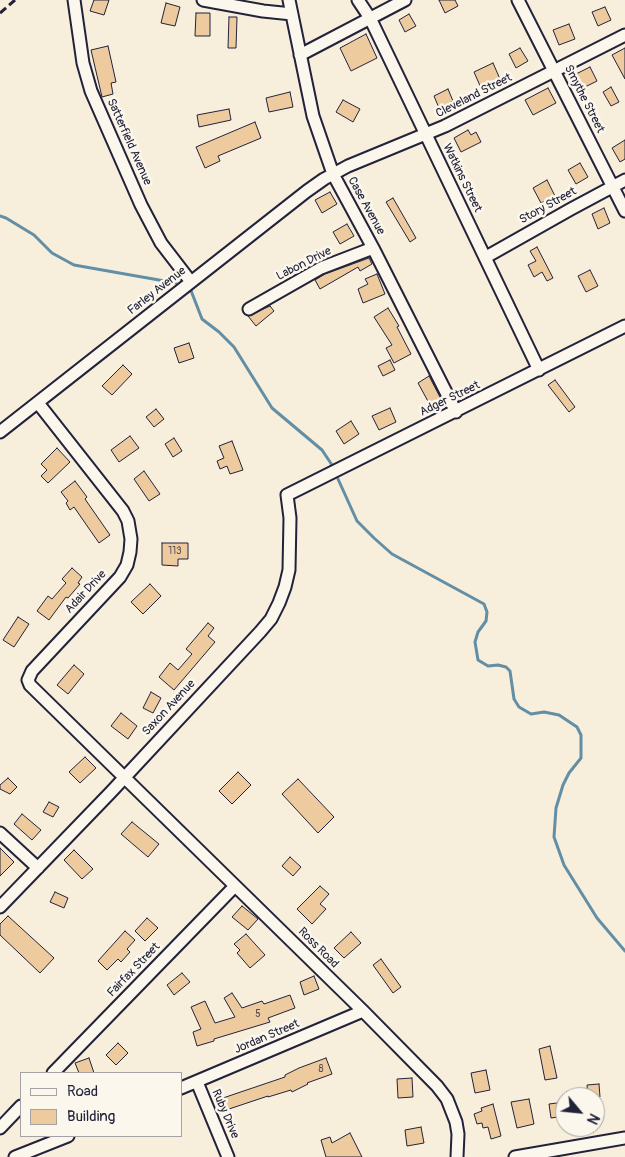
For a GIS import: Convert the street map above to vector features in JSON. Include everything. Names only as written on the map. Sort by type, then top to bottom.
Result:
[{"type":"street","name":"Satterfield Avenue","points":[[74,0],[83,63],[92,92],[153,228],[173,260],[191,282]]},
{"type":"street","points":[[202,0],[292,14]]},
{"type":"street","name":"Case Avenue","points":[[289,0],[313,116],[333,174],[373,248],[456,412]]},
{"type":"street","name":"Watkins Street","points":[[358,0],[370,18],[539,370]]},
{"type":"street","points":[[300,55],[405,0]]},
{"type":"street","name":"Smythe Street","points":[[518,0],[625,211]]},
{"type":"street","name":"Cleveland Street","points":[[333,174],[348,166],[426,135],[625,35]]},
{"type":"street","name":"Farley Avenue","points":[[0,432],[307,191],[333,174]]},
{"type":"street","name":"Story Street","points":[[486,257],[625,180]]},
{"type":"street","name":"Labon Drive","points":[[249,309],[321,268],[373,248]]},
{"type":"street","name":"Adger Street","points":[[287,496],[625,326]]},
{"type":"street","name":"Adair Drive","points":[[38,403],[123,511],[128,520],[131,539],[128,559],[120,577],[32,671],[28,680],[30,685],[124,778]]},
{"type":"street","name":"Saxon Avenue","points":[[0,907],[124,778],[271,618],[285,587],[289,570],[290,518],[287,496]]},
{"type":"street","name":"Ross Road","points":[[124,778],[426,1074],[446,1099],[456,1122],[458,1134],[457,1157]]},
{"type":"street","points":[[0,833],[38,868]]},
{"type":"street","name":"Fairfax Street","points":[[54,1072],[235,886]]},
{"type":"street","name":"Jordan Street","points":[[182,1088],[363,1011]]},
{"type":"street","name":"Ruby Drive","points":[[197,1082],[228,1157]]},
{"type":"street","points":[[0,1128],[20,1107]]},
{"type":"street","points":[[15,1157],[65,1137]]},
{"type":"street","points":[[515,1157],[625,1138]]},
{"type":"building","points":[[94,0],[109,0],[104,15],[90,11]]},
{"type":"building","points":[[439,0],[455,0],[458,6],[445,13]]},
{"type":"building","points":[[166,3],[180,7],[175,26],[161,23]]},
{"type":"building","points":[[605,7],[611,20],[598,26],[592,12]]},
{"type":"building","points":[[196,13],[210,13],[210,36],[195,36]]},
{"type":"building","points":[[409,14],[416,26],[405,32],[399,20]]},
{"type":"building","points":[[229,17],[237,17],[236,48],[228,48]]},
{"type":"building","points":[[569,24],[575,39],[559,45],[553,30]]},
{"type":"building","points":[[366,34],[377,58],[351,71],[340,48]]},
{"type":"building","points":[[108,46],[116,82],[111,83],[113,94],[102,97],[91,50]]},
{"type":"building","points":[[520,48],[528,61],[516,68],[509,54]]},
{"type":"building","points":[[625,48],[625,79],[612,55]]},
{"type":"building","points":[[493,63],[500,79],[481,88],[474,72]]},
{"type":"building","points":[[590,67],[597,81],[581,89],[574,75]]},
{"type":"building","points":[[611,87],[619,102],[611,106],[603,92]]},
{"type":"building","points":[[548,88],[556,103],[533,115],[525,100]]},
{"type":"building","points":[[448,89],[453,101],[439,108],[434,96]]},
{"type":"building","points":[[290,92],[293,107],[269,112],[266,98]]},
{"type":"building","points":[[343,100],[360,109],[353,122],[336,112]]},
{"type":"building","points":[[229,109],[231,120],[199,127],[197,115]]},
{"type":"building","points":[[255,122],[261,138],[218,156],[220,161],[205,168],[196,147]]},
{"type":"building","points":[[468,130],[471,135],[476,132],[481,142],[461,152],[454,138]]},
{"type":"building","points":[[625,140],[625,159],[620,162],[612,148]]},
{"type":"building","points":[[580,163],[588,177],[576,184],[568,170]]},
{"type":"building","points":[[547,180],[555,196],[541,203],[533,188]]},
{"type":"building","points":[[330,192],[337,204],[322,213],[315,200]]},
{"type":"building","points":[[393,198],[416,238],[410,242],[386,202]]},
{"type":"building","points":[[604,208],[610,223],[598,229],[592,214]]},
{"type":"building","points":[[347,224],[354,236],[340,244],[333,232]]},
{"type":"building","points":[[537,247],[553,278],[547,281],[542,272],[534,277],[528,265],[536,261],[530,251]]},
{"type":"building","points":[[369,258],[372,264],[360,271],[358,267],[320,289],[315,280],[325,274]]},
{"type":"building","points":[[590,270],[598,286],[586,292],[578,276]]},
{"type":"building","points":[[377,274],[385,294],[363,303],[358,289],[368,284],[365,279]]},
{"type":"building","points":[[270,306],[274,311],[256,326],[248,316]]},
{"type":"building","points":[[388,308],[399,326],[397,327],[411,354],[394,363],[386,348],[392,345],[374,317]]},
{"type":"building","points":[[189,343],[194,358],[179,363],[174,348]]},
{"type":"building","points":[[390,360],[395,370],[383,376],[378,366]]},
{"type":"building","points":[[123,365],[132,374],[112,395],[102,386]]},
{"type":"building","points":[[429,376],[441,399],[430,405],[418,383]]},
{"type":"building","points":[[555,380],[575,407],[569,412],[548,385]]},
{"type":"building","points":[[390,408],[396,422],[379,430],[372,416]]},
{"type":"building","points":[[156,409],[164,419],[154,427],[146,417]]},
{"type":"building","points":[[351,421],[359,434],[344,444],[336,431]]},
{"type":"building","points":[[130,436],[139,448],[119,462],[111,450]]},
{"type":"building","points":[[174,438],[182,451],[173,457],[165,444]]},
{"type":"building","points":[[232,441],[243,470],[230,474],[227,466],[220,469],[217,461],[224,458],[219,446]]},
{"type":"building","points":[[57,448],[70,462],[48,483],[41,476],[47,470],[41,464]]},
{"type":"building","points":[[144,471],[160,494],[149,501],[134,479]]},
{"type":"building","points":[[75,481],[110,535],[99,543],[74,507],[70,510],[66,503],[68,501],[61,492]]},
{"type":"building","points":[[162,543],[188,543],[188,559],[178,559],[178,566],[162,565]]},
{"type":"building","points":[[72,568],[82,577],[78,583],[80,584],[68,598],[66,597],[49,620],[37,611],[48,596],[52,599],[66,583],[62,579]]},
{"type":"building","points":[[150,584],[161,596],[143,614],[131,602]]},
{"type":"building","points":[[18,617],[29,624],[14,647],[3,640]]},
{"type":"building","points":[[208,623],[214,628],[208,636],[215,642],[174,690],[159,677],[170,663],[178,670],[192,654],[186,649]]},
{"type":"building","points":[[74,665],[84,674],[68,694],[57,685]]},
{"type":"building","points":[[151,692],[161,698],[153,713],[143,708]]},
{"type":"building","points":[[121,713],[137,726],[128,739],[111,726]]},
{"type":"building","points":[[85,757],[96,768],[80,783],[69,772]]},
{"type":"building","points":[[238,772],[251,785],[232,804],[219,791]]},
{"type":"building","points":[[8,778],[17,787],[10,794],[0,789],[0,785]]},
{"type":"building","points":[[298,779],[334,817],[318,833],[282,794]]},
{"type":"building","points":[[49,802],[59,807],[53,817],[43,812]]},
{"type":"building","points":[[22,814],[41,830],[32,840],[14,824]]},
{"type":"building","points":[[132,822],[159,844],[148,857],[121,834]]},
{"type":"building","points":[[0,848],[14,862],[0,876]]},
{"type":"building","points":[[74,850],[93,869],[82,879],[64,860]]},
{"type":"building","points":[[290,857],[301,867],[293,876],[282,866]]},
{"type":"building","points":[[320,886],[329,894],[320,904],[326,909],[312,924],[297,909]]},
{"type":"building","points":[[55,892],[68,898],[64,908],[50,902]]},
{"type":"building","points":[[242,906],[258,919],[248,930],[232,917]]},
{"type":"building","points":[[8,916],[54,958],[40,973],[0,935],[0,924]]},
{"type":"building","points":[[147,918],[158,928],[145,941],[135,931]]},
{"type":"building","points":[[125,931],[135,940],[127,949],[130,952],[121,962],[118,959],[107,970],[98,961]]},
{"type":"building","points":[[351,932],[361,943],[344,958],[334,948]]},
{"type":"building","points":[[246,934],[265,955],[250,968],[237,953],[240,950],[234,944]]},
{"type":"building","points":[[381,959],[401,987],[393,993],[373,965]]},
{"type":"building","points":[[182,973],[190,982],[174,995],[167,985]]},
{"type":"building","points":[[314,976],[319,989],[304,995],[300,982]]},
{"type":"building","points":[[232,993],[242,1008],[262,1001],[264,1004],[290,995],[295,1008],[268,1018],[270,1022],[197,1046],[193,1032],[201,1029],[191,1007],[205,1001],[215,1023],[235,1017],[224,998]]},
{"type":"building","points":[[118,1043],[128,1053],[116,1065],[106,1055]]},
{"type":"building","points":[[550,1046],[557,1078],[545,1080],[539,1049]]},
{"type":"building","points":[[89,1058],[94,1072],[79,1072],[75,1063]]},
{"type":"building","points":[[326,1058],[332,1074],[307,1083],[292,1092],[291,1090],[268,1096],[223,1111],[220,1099],[285,1077],[285,1075],[299,1068]]},
{"type":"building","points":[[486,1070],[490,1090],[475,1093],[471,1073]]},
{"type":"building","points":[[412,1078],[413,1097],[398,1098],[397,1079]]},
{"type":"building","points":[[599,1084],[599,1087],[587,1087],[587,1085]]},
{"type":"building","points":[[529,1099],[534,1124],[517,1128],[511,1102]]},
{"type":"building","points":[[555,1103],[555,1117],[551,1118],[549,1104]]},
{"type":"building","points":[[493,1104],[501,1136],[491,1139],[488,1127],[483,1128],[482,1123],[477,1124],[474,1114],[482,1111],[481,1108]]},
{"type":"building","points":[[421,1127],[424,1143],[407,1146],[405,1130]]},
{"type":"building","points":[[350,1133],[362,1157],[326,1157],[321,1140],[330,1137],[332,1143]]},
{"type":"waterway","points":[[0,216],[34,235],[52,253],[74,265],[176,283]]},
{"type":"waterway","points":[[190,288],[202,319],[234,347],[272,408],[322,450],[332,465]]},
{"type":"waterway","points":[[338,479],[357,521],[392,554],[484,604],[487,612],[486,621],[478,632],[475,642],[478,660],[488,666],[498,665],[506,667],[510,671],[514,699],[519,707],[531,714],[544,712],[559,715],[577,727],[581,735],[581,758],[569,773],[563,785],[556,808],[554,837],[564,865],[597,918],[625,951]]},
{"type":"railway","points":[[0,13],[15,0]]}]
